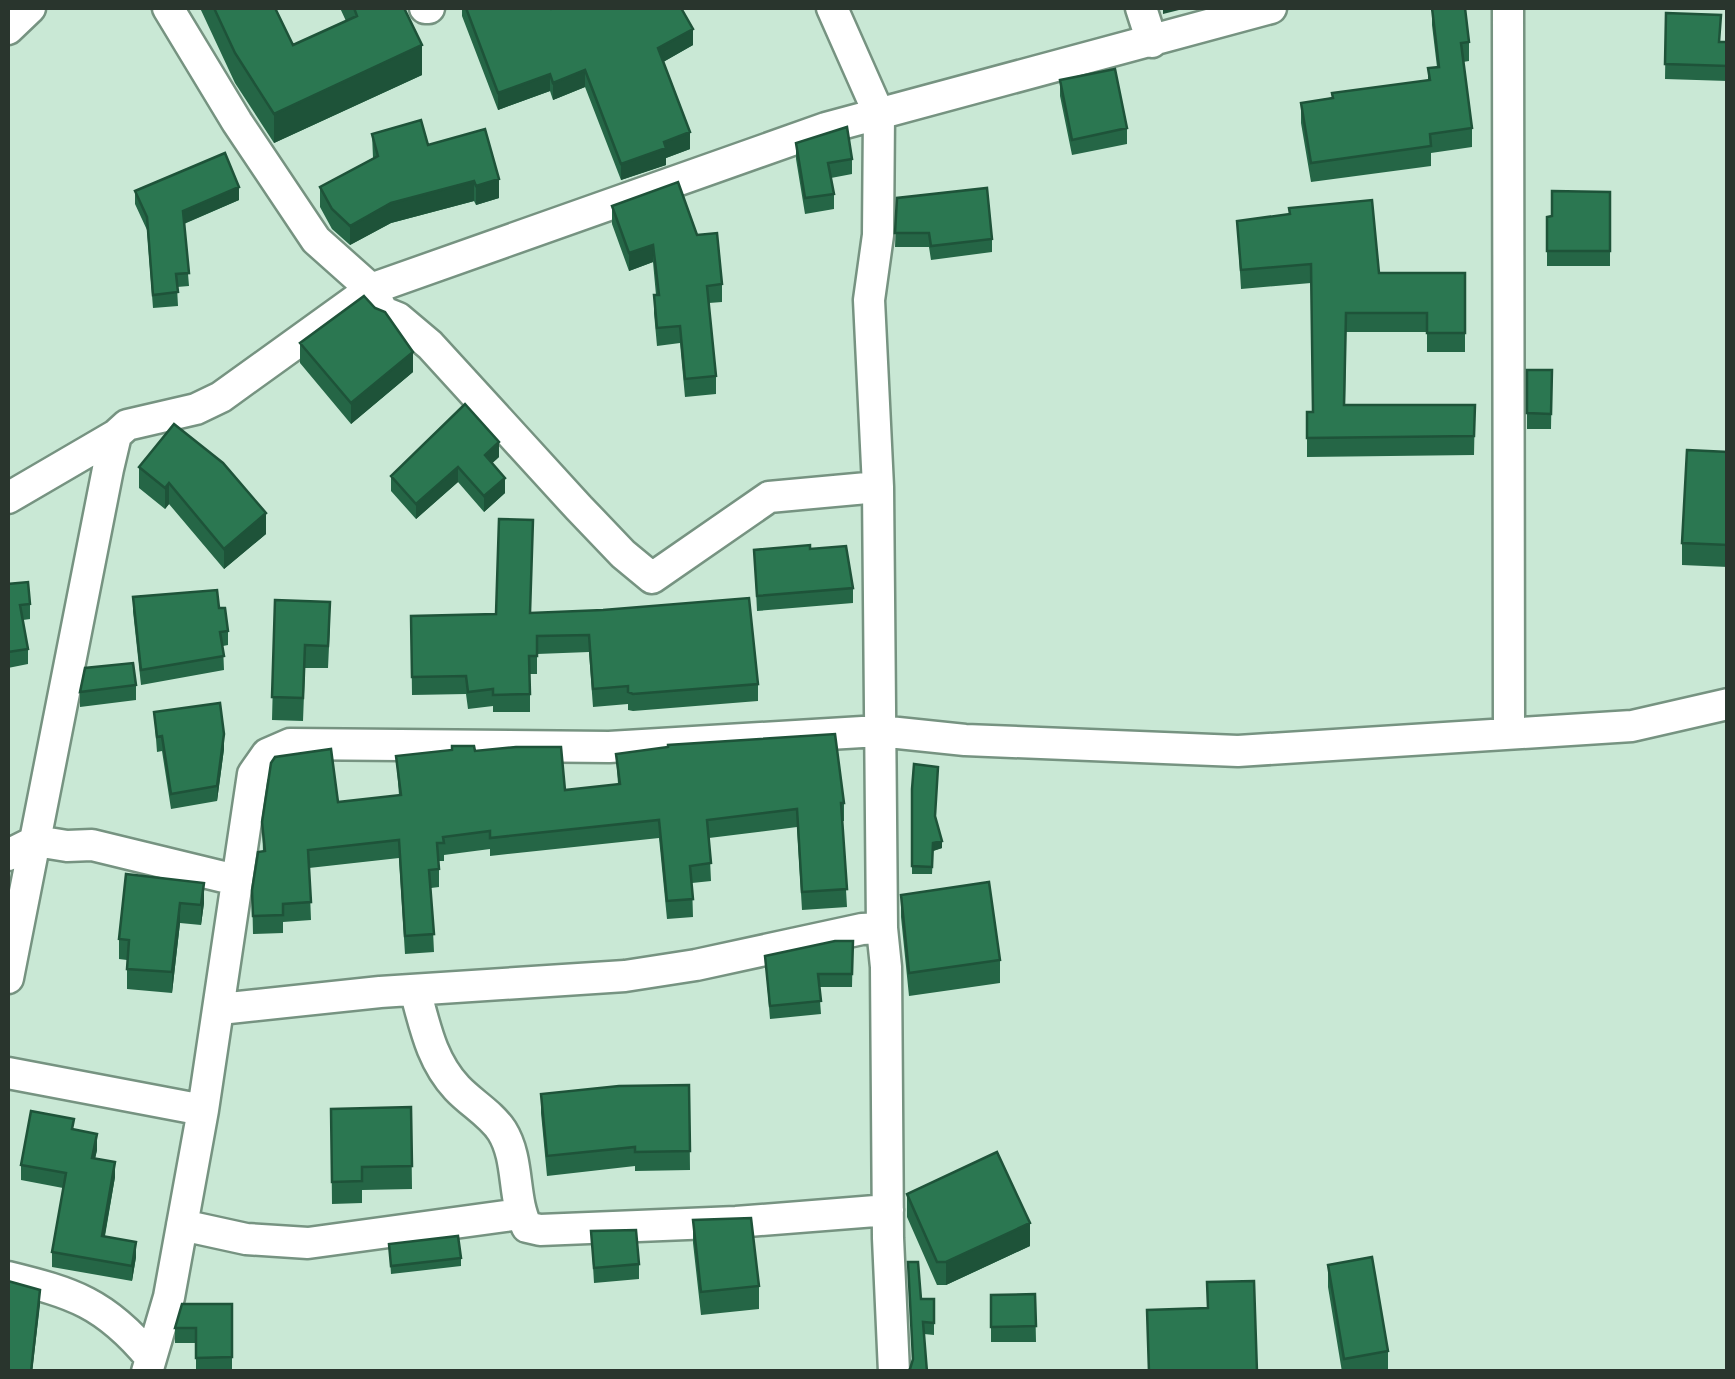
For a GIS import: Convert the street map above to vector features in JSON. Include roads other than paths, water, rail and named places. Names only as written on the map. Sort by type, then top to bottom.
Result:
[{"type":"street","points":[[8,28],[30,8]]},
{"type":"street","points":[[168,8],[237,122],[316,240],[372,289],[383,312],[398,318],[430,345],[578,508],[652,578],[769,497],[878,487]]},
{"type":"street","points":[[832,8],[879,114],[878,234],[870,300],[878,487],[882,928],[894,1372]]},
{"type":"street","points":[[1141,8],[1152,42]]},
{"type":"street","points":[[8,498],[116,436],[127,425],[196,409],[221,397],[372,289],[826,128],[1272,8]]},
{"type":"street","points":[[1508,8],[1509,734]]},
{"type":"street","points":[[8,978],[116,436]]},
{"type":"street","points":[[148,1364],[168,1297],[203,1110],[253,774],[268,754],[290,744],[609,747],[879,731],[964,740],[1238,751],[1632,726],[1728,704]]},
{"type":"street","points":[[8,856],[36,841],[92,845],[236,880]]},
{"type":"street","points":[[220,1010],[270,1002],[625,976],[882,928]]},
{"type":"street","points":[[415,990],[432,1054],[457,1088],[502,1131],[512,1156],[520,1214],[527,1227],[540,1230],[736,1222],[888,1210]]},
{"type":"street","points":[[8,1073],[203,1110]]},
{"type":"street","points":[[182,1225],[246,1239],[308,1243],[520,1214]]},
{"type":"street","points":[[8,1278],[68,1292],[100,1309],[134,1338],[148,1364]]}]
